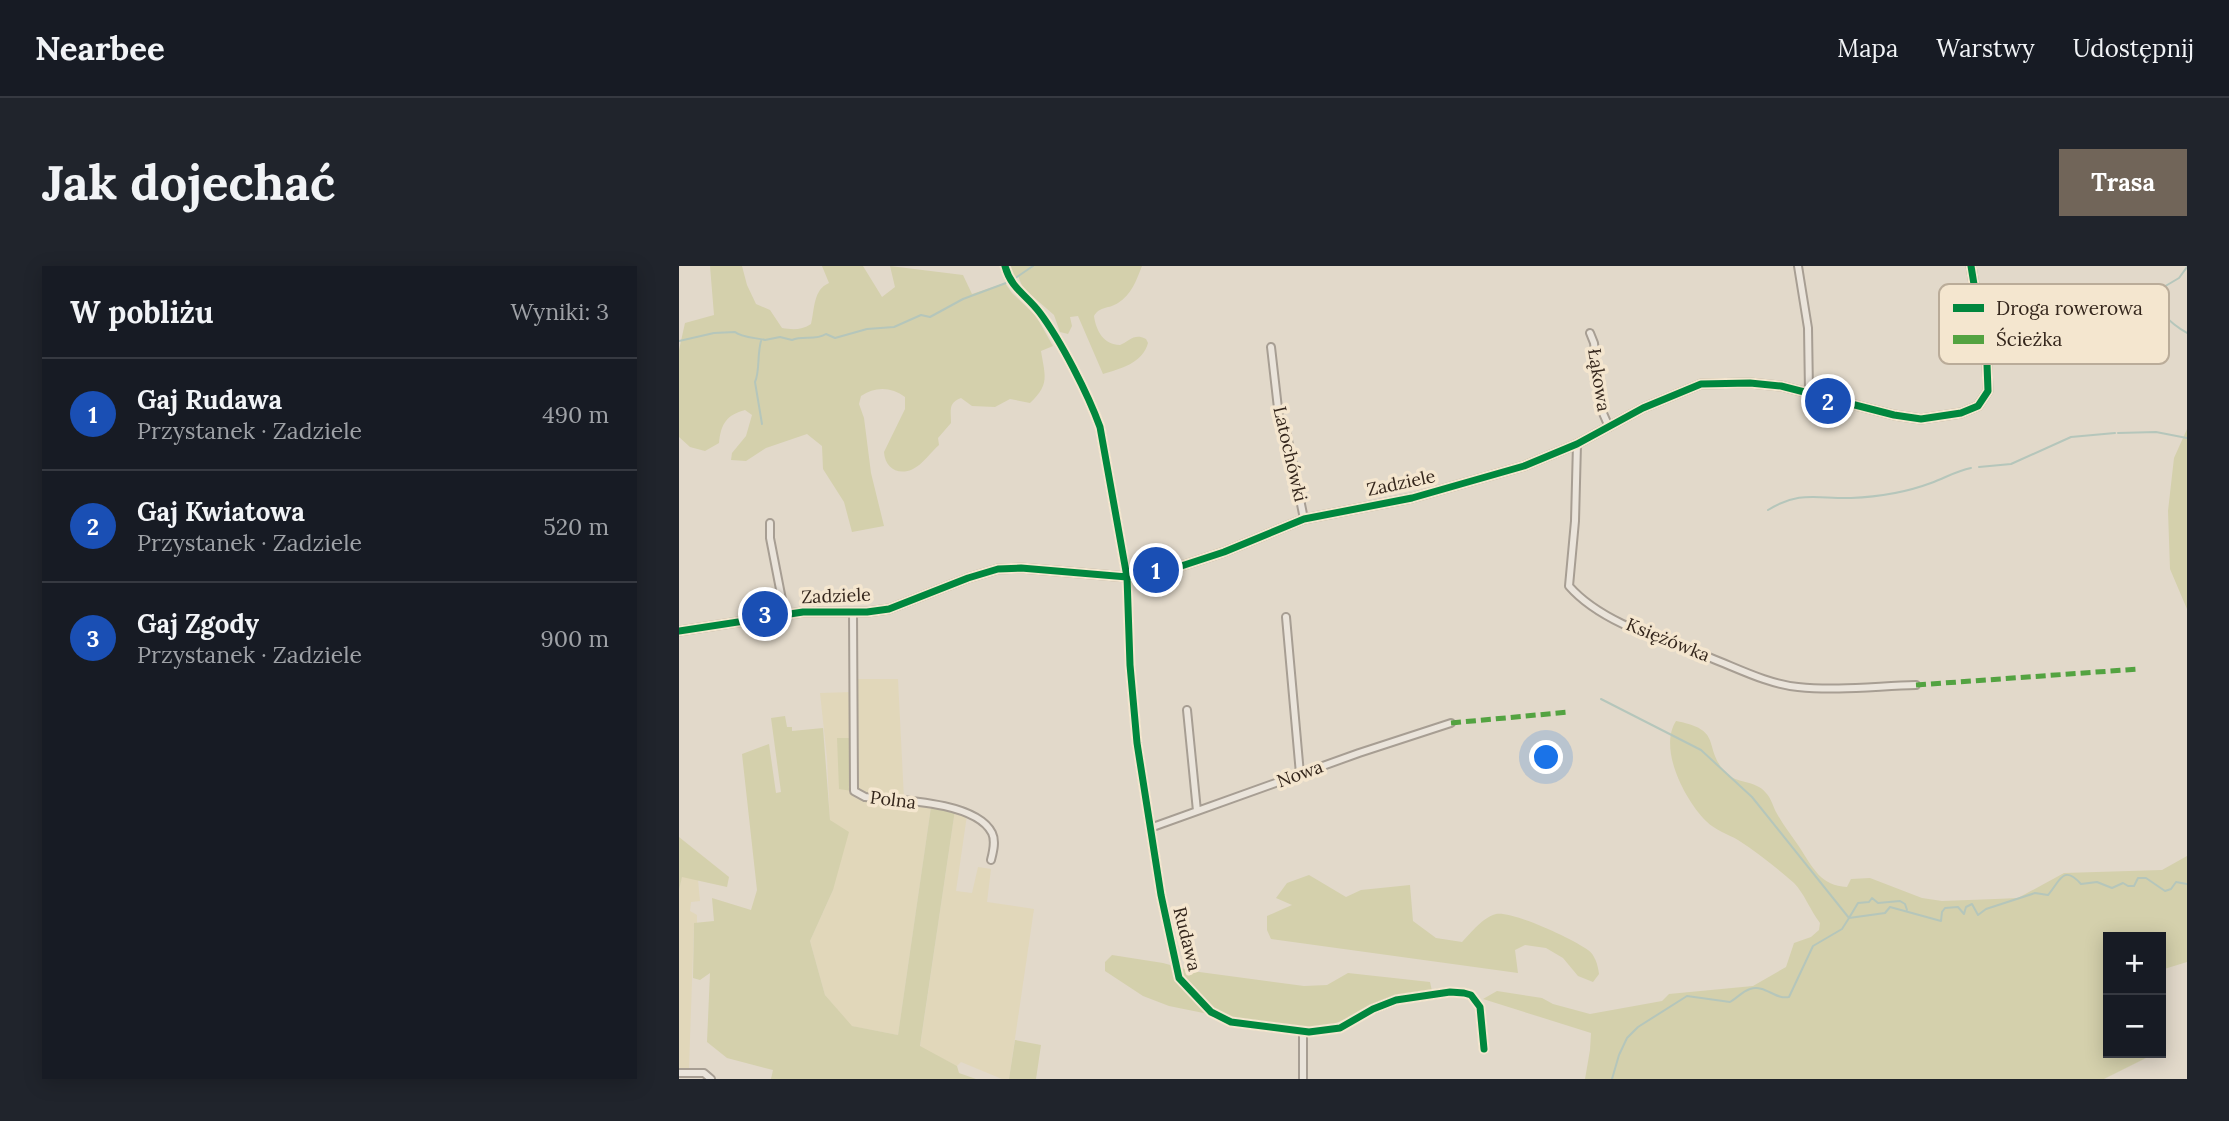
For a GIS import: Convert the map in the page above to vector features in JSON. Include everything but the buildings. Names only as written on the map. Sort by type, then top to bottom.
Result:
[{"type":"street","name":"Rudawa","points":[[1005,266],[1015,288],[1039,311],[1094,410],[1100,427],[1127,577],[1133,703],[1150,828],[1179,978],[1189,992],[1211,1012],[1231,1022],[1303,1031],[1340,1028],[1373,1009],[1397,1000],[1459,992],[1471,995],[1480,1007],[1484,1049]]},
{"type":"street","points":[[1798,266],[1808,328],[1809,392]]},
{"type":"street","name":"Zadziele","points":[[1971,266],[1974,284]]},
{"type":"street","name":"Łąkowa","points":[[1590,333],[1594,343],[1602,411],[1609,427]]},
{"type":"street","name":"Latochówki","points":[[1272,347],[1279,416],[1293,458],[1304,519]]},
{"type":"street","name":"Zadziele","points":[[679,631],[816,611],[890,609],[998,569],[1021,568],[1127,577],[1150,575],[1186,566],[1304,519],[1444,490],[1524,466],[1577,444],[1643,408],[1702,384],[1767,384],[1809,392],[1894,415],[1921,419],[1950,415],[1978,406],[1985,398],[1988,383],[1985,364]]},
{"type":"street","name":"Księżówka","points":[[1577,444],[1575,521],[1569,586],[1581,599],[1645,634],[1763,678],[1796,687],[1916,685]]},
{"type":"street","points":[[770,523],[770,538],[785,615]]},
{"type":"street","name":"Polna","points":[[853,612],[854,791],[865,797],[964,810],[992,831],[992,860]]},
{"type":"street","points":[[1286,617],[1300,775]]},
{"type":"street","points":[[1187,710],[1197,811]]},
{"type":"street","name":"Nowa","points":[[1150,828],[1451,723]]},
{"type":"street","points":[[1303,1031],[1303,1079]]},
{"type":"street","points":[[679,1073],[704,1073],[711,1079]]},
{"type":"shaded area","points":[[710,266],[742,266],[756,304],[770,310],[782,328],[790,329],[811,324],[817,295],[829,283],[822,266],[863,266],[882,297],[895,287],[890,266],[963,275],[972,294],[1005,283],[1036,316],[1053,346],[1041,351],[1045,373],[1043,385],[1030,403],[1010,399],[995,407],[972,406],[961,398],[957,400],[951,408],[951,423],[938,438],[939,445],[917,467],[902,472],[890,466],[884,452],[905,409],[905,397],[895,391],[883,389],[861,396],[859,404],[864,418],[871,473],[884,526],[852,532],[844,502],[823,469],[822,446],[807,434],[766,448],[746,461],[731,460],[732,453],[746,436],[752,415],[745,410],[729,417],[721,430],[719,443],[705,451],[690,447],[679,437],[679,350],[685,323],[714,315]]},
{"type":"shaded area","points":[[1010,266],[1142,266],[1127,296],[1094,316],[1099,332],[1109,343],[1120,345],[1135,337],[1142,337],[1148,343],[1145,350],[1130,364],[1103,374],[1078,316],[1070,317],[1072,326],[1068,334],[1060,332],[1054,315],[1023,288],[1018,276],[1012,278]]},
{"type":"shaded area","points":[[2187,429],[2187,609],[2170,569],[2168,511],[2174,458]]},
{"type":"shaded area","points":[[858,679],[898,679],[904,799],[860,792],[857,788]]},
{"type":"shaded area","points":[[853,692],[852,738],[837,738],[855,798],[931,807],[898,1035],[851,1026],[825,995],[810,941],[833,890],[827,758],[820,693]]},
{"type":"shaded area","points":[[785,716],[787,727],[792,727],[792,731],[823,728],[830,820],[849,832],[833,890],[810,941],[825,995],[852,1026],[898,1035],[931,807],[955,810],[920,1046],[957,1066],[959,1073],[976,1079],[771,1079],[773,1070],[727,1058],[707,1042],[710,973],[700,980],[693,978],[694,923],[714,921],[712,898],[751,910],[757,890],[742,754],[769,744],[776,793],[781,792],[771,718]]},
{"type":"shaded area","points":[[1676,721],[1691,725],[1706,734],[1724,771],[1766,793],[1814,869],[1824,879],[1838,886],[1847,887],[1851,879],[1870,878],[1922,898],[1942,901],[2018,898],[2064,873],[2162,870],[2187,856],[2187,962],[2166,968],[2166,932],[2103,932],[2103,1058],[2146,1058],[2104,1079],[1585,1079],[1591,1033],[1483,999],[1497,991],[1542,998],[1553,1004],[1590,1014],[1662,1001],[1669,994],[1753,986],[1786,967],[1794,943],[1811,937],[1819,930],[1820,923],[1794,883],[1745,845],[1718,830],[1698,812],[1676,774],[1670,745],[1671,732]]},
{"type":"shaded area","points":[[837,738],[852,738],[852,791],[839,789]]},
{"type":"shaded area","points":[[955,810],[967,815],[956,891],[972,893],[978,867],[991,869],[987,902],[1034,909],[1009,1079],[1002,1079],[961,1062],[957,1066],[920,1047]]},
{"type":"shaded area","points":[[679,837],[729,877],[727,887],[682,877],[679,890]]},
{"type":"shaded area","points":[[1309,875],[1346,897],[1361,890],[1410,885],[1413,921],[1436,938],[1462,942],[1482,922],[1496,914],[1529,921],[1588,950],[1596,960],[1599,974],[1593,982],[1578,976],[1563,958],[1546,948],[1525,945],[1515,950],[1518,973],[1271,939],[1267,930],[1267,916],[1292,905],[1276,898],[1287,883]]},
{"type":"shaded area","points":[[682,876],[698,880],[700,901],[691,902],[690,911],[697,915],[697,923],[694,923],[689,1068],[679,1068],[679,890]]},
{"type":"shaded area","points":[[1112,955],[1163,963],[1192,971],[1304,986],[1327,985],[1348,973],[1430,982],[1432,991],[1396,998],[1329,1026],[1297,1028],[1238,1020],[1169,1006],[1143,996],[1105,971],[1105,962]]},
{"type":"shaded area","points":[[1015,1040],[1041,1045],[1036,1079],[1009,1079]]},
{"type":"waterway","points":[[1014,279],[1033,266]]},
{"type":"waterway","points":[[2169,284],[2179,278],[2187,267]]},
{"type":"waterway","points":[[679,341],[714,333],[735,332],[765,340],[780,337],[792,340],[826,334],[835,338],[867,329],[894,327],[921,315],[930,317],[963,299],[1006,283]]},
{"type":"waterway","points":[[2169,319],[2187,333]]},
{"type":"waterway","points":[[761,341],[755,382],[762,424]]},
{"type":"waterway","points":[[2118,433],[2156,432],[2187,438]]},
{"type":"waterway","points":[[1979,467],[2011,464],[2071,437],[2115,433]]},
{"type":"waterway","points":[[1768,510],[1800,498],[1861,497],[1902,491],[1971,468]]},
{"type":"waterway","points":[[1601,699],[1701,750],[1752,797],[1849,918],[1858,903],[1869,902],[1872,898],[1878,903],[1900,901],[1905,904],[1907,910]]},
{"type":"waterway","points":[[1612,1079],[1627,1038],[1638,1027],[1687,996],[1730,1002],[1745,991],[1755,988],[1789,997],[1813,946],[1842,929],[1849,918],[1885,913],[1890,907],[1941,921],[1945,908],[1958,907],[1964,914],[1966,907],[1972,904],[1978,915],[1986,909],[2035,893],[2048,895],[2066,875],[2081,884],[2097,882],[2112,888],[2123,883],[2134,886],[2138,878],[2146,878],[2165,891],[2171,889],[2176,882],[2187,884]]},
{"type":"marked path","points":[[1916,685],[2139,669]]},
{"type":"marked path","points":[[1451,723],[1569,712]]},
{"type":"cycle path","points":[[1005,266],[1011,281],[1040,313],[1057,338],[1100,427],[1127,577],[1130,665],[1137,743],[1161,895],[1179,978],[1211,1012],[1231,1022],[1309,1032],[1340,1028],[1373,1009],[1396,1000],[1450,992],[1464,993],[1471,995],[1480,1007],[1484,1049]]},
{"type":"cycle path","points":[[1971,266],[1974,284]]},
{"type":"cycle path","points":[[679,631],[803,612],[867,612],[889,609],[998,569],[1021,568],[1127,577],[1163,572],[1224,552],[1304,519],[1412,498],[1524,466],[1577,444],[1643,408],[1701,384],[1750,383],[1781,386],[1894,415],[1921,419],[1961,413],[1978,406],[1988,391],[1987,364]]},
{"type":"place","name":"Gaj Kwiatowa","points":[[1828,401]]},
{"type":"place","name":"Gaj Rudawa","points":[[1156,570]]},
{"type":"place","name":"Gaj Zgody","points":[[765,614]]}]
